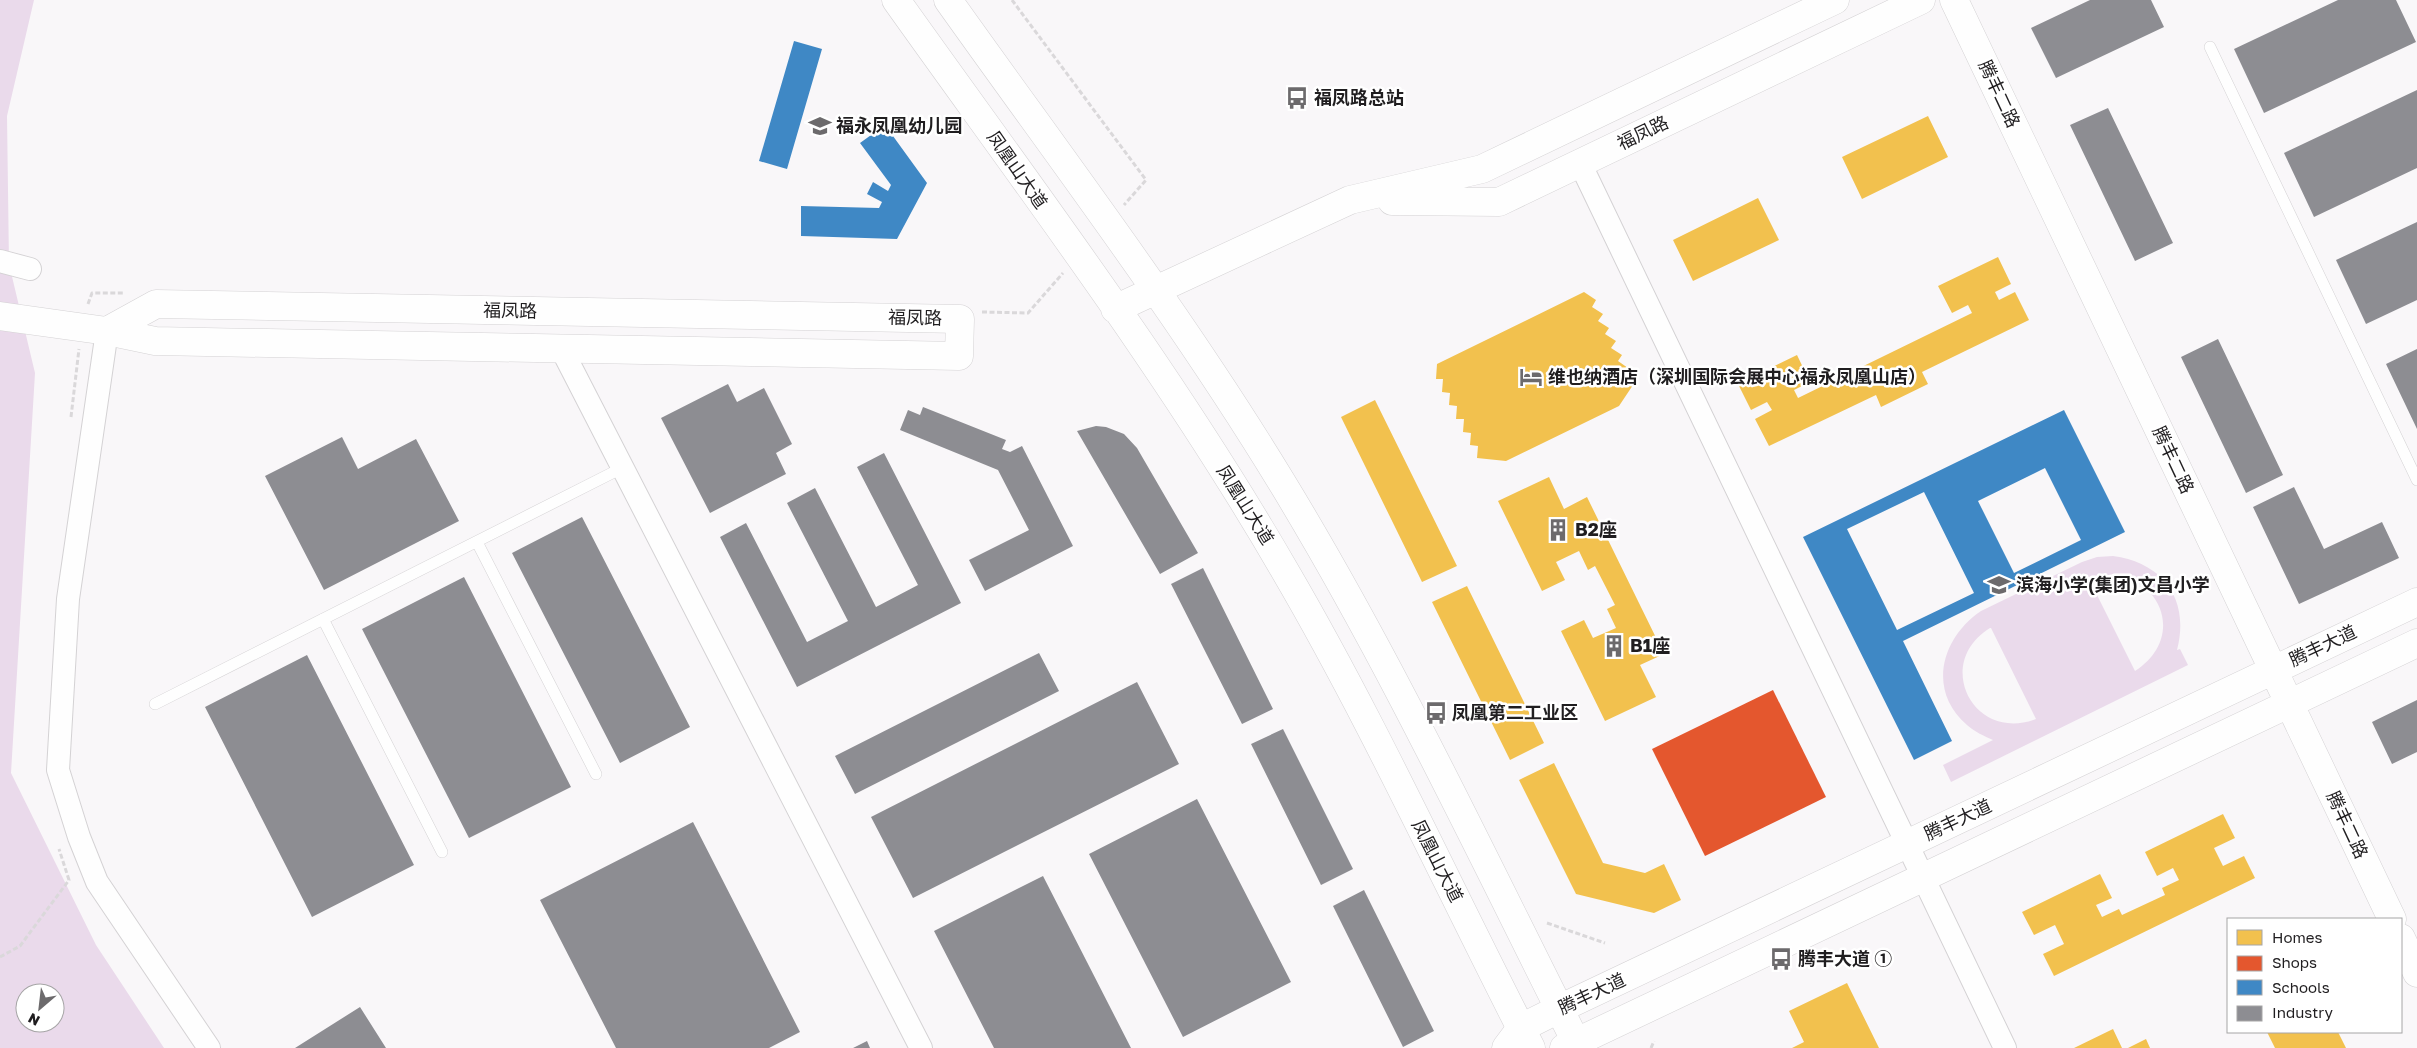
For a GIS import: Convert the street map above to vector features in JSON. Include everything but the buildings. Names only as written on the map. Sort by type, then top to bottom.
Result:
[{"type":"main road","name":"凤凰山大道","points":[[896,0],[1155,365],[1243,501],[1324,640],[1519,1041]]},
{"type":"main road","points":[[948,0],[1155,291],[1236,409],[1280,478],[1362,620],[1559,1009],[1573,1046]]},
{"type":"main road","name":"福凤路","points":[[1116,309],[1350,200],[1482,169],[1835,0]]},
{"type":"main road","name":"福凤路","points":[[1350,200],[1498,202],[1921,0]]},
{"type":"main road","name":"腾丰二路","points":[[1954,0],[2392,918]]},
{"type":"main road","name":"福凤路","points":[[156,304],[960,319],[960,356],[155,341],[107,331],[156,304]]},
{"type":"main road","points":[[0,316],[107,331]]},
{"type":"main road","name":"腾丰大道","points":[[1519,1041],[1559,1009],[2417,602]]},
{"type":"main road","name":"腾丰大道","points":[[1573,1046],[1923,877],[2417,643]]},
{"type":"main road","points":[[2402,940],[2417,973]]},
{"type":"street","points":[[1580,163],[2005,1048]]},
{"type":"street","points":[[0,261],[30,269]]},
{"type":"street","points":[[107,331],[68,599],[58,770],[79,837],[98,882],[210,1048]]},
{"type":"street","points":[[560,348],[921,1048]]},
{"type":"lane","points":[[2210,47],[2417,480]]},
{"type":"lane","points":[[155,704],[622,468]]},
{"type":"lane","points":[[477,542],[596,774]]},
{"type":"lane","points":[[323,619],[442,852]]},
{"type":"path","points":[[1012,0],[1146,180]]},
{"type":"path","points":[[1547,923],[1606,943]]},
{"type":"path","points":[[1651,1048],[1654,1041]]},
{"type":"shaded area","points":[[0,0],[34,0],[7,116],[9,264],[35,373],[11,773],[96,945],[164,1048],[0,1048]]},
{"type":"shaded area","points":[[2113,556],[2131,560],[2159,576],[2169,587],[2176,600],[2180,615],[2177,650],[2180,649],[2188,665],[1951,782],[1943,765],[1993,740],[1976,732],[1967,725],[1954,711],[1947,697],[1943,681],[1944,665],[1948,650],[1956,635],[1967,622],[1981,611],[2082,562],[2097,557]],"holes":[[[2113,574],[2131,580],[2146,589],[2156,601],[2162,615],[2163,629],[2159,644],[2150,659],[2135,671],[2089,579]],[[1991,628],[2036,719],[2014,723],[1994,720],[1979,710],[1968,696],[1963,679],[1964,660],[1973,643]]]},
{"type":"place","name":"福凤路总站","points":[[1297,98]]},
{"type":"place","name":"福永凤凰幼儿园","points":[[820,126]]},
{"type":"place","name":"维也纳酒店（深圳国际会展中心福永凤凰山店）","points":[[1531,377]]},
{"type":"place","name":"B2座","points":[[1558,530]]},
{"type":"place","name":"滨海小学(集团)文昌小学","points":[[1999,585]]},
{"type":"place","name":"B1座","points":[[1614,646]]},
{"type":"place","name":"凤凰第二工业区","points":[[1436,713]]},
{"type":"place","name":"腾丰大道 ①","points":[[1781,959]]}]
